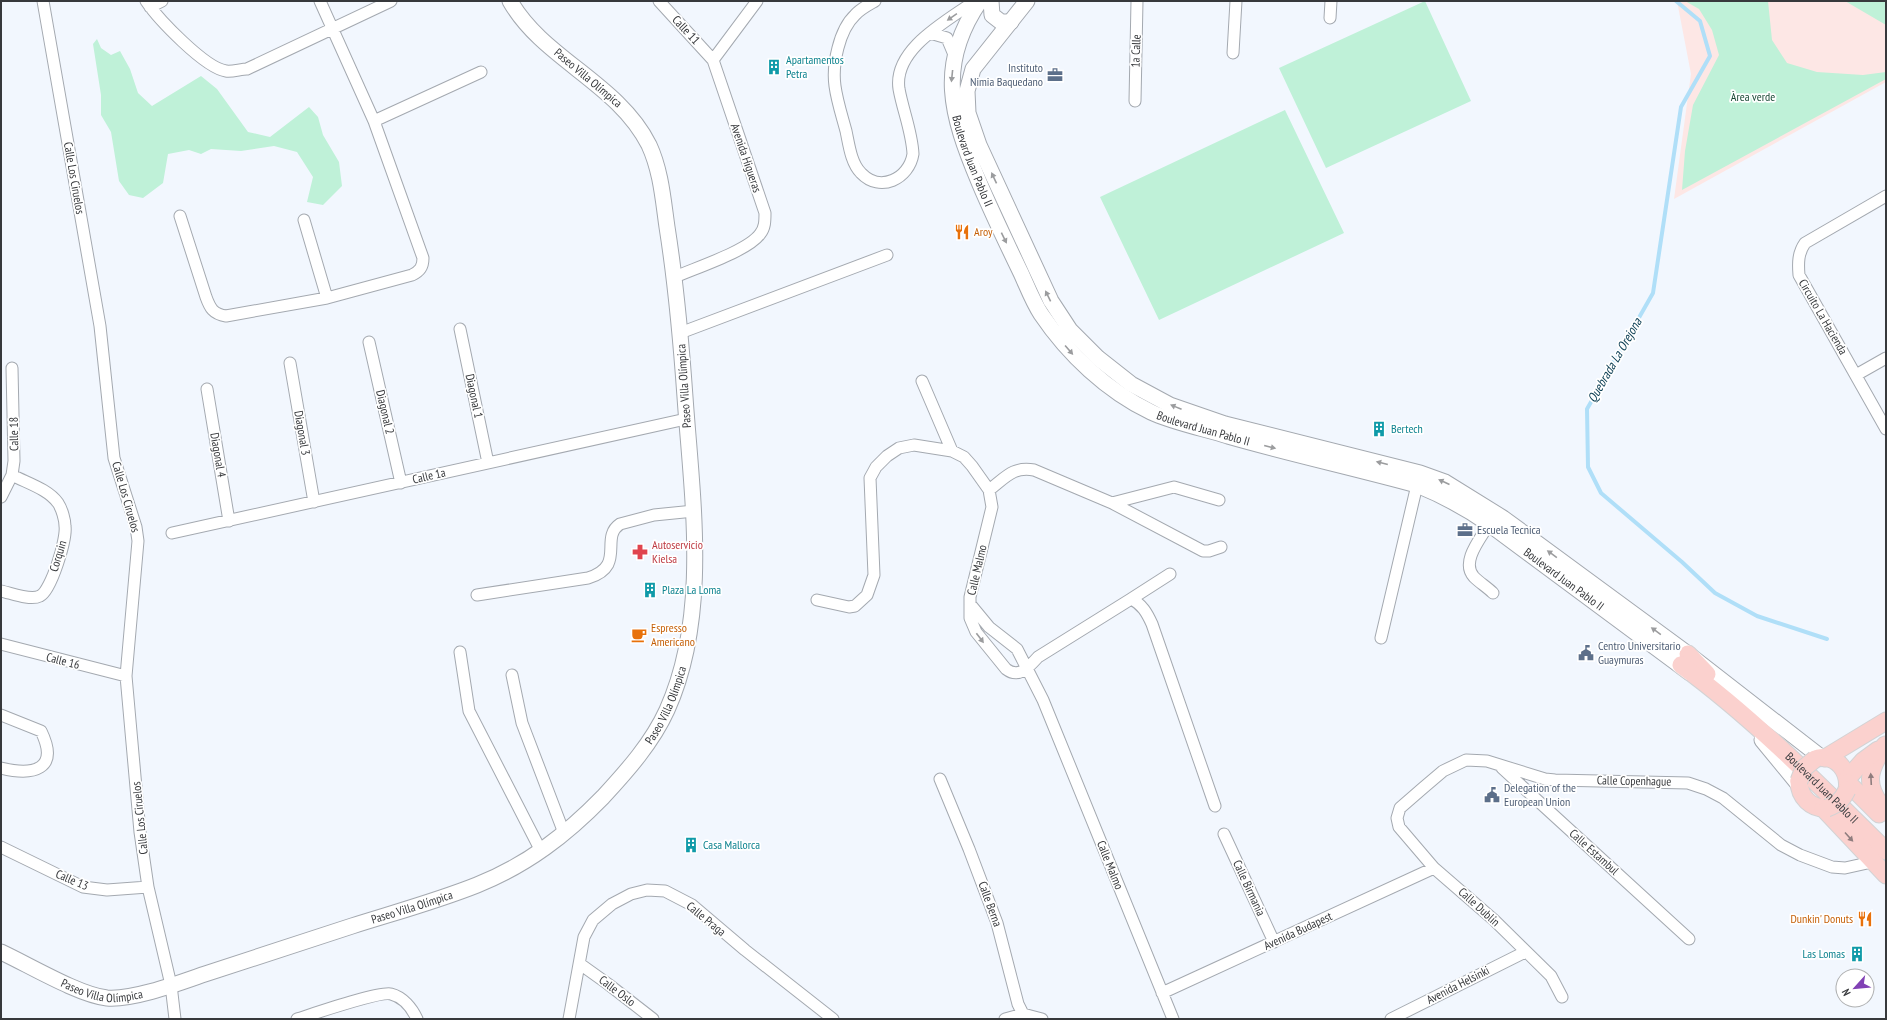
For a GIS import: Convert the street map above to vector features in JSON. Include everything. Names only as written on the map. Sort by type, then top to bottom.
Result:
[{"type":"main road","name":"Paseo Villa Olímpica","points":[[1,952],[85,992],[101,996],[118,997],[171,985],[478,885],[541,852],[575,825],[626,772],[665,713],[674,692],[685,654],[694,592],[694,511],[680,332],[674,276],[658,168],[647,142],[626,110],[536,34],[516,12],[510,1]]},
{"type":"main road","name":"Boulevard Juan Pablo II","points":[[980,1],[970,16],[955,57],[951,82],[952,98],[958,126],[978,180],[1040,312],[1081,364],[1111,387],[1152,412],[1258,444],[1417,485],[1464,507],[1685,660],[1821,758]]},
{"type":"main road","points":[[991,1],[992,15],[1001,22],[1011,22]]},
{"type":"main road","name":"Boulevard Juan Pablo II","points":[[1027,1],[973,69],[967,91],[968,113],[979,145],[1050,302],[1070,330],[1098,358],[1131,384],[1170,405],[1194,414],[1225,424],[1420,473],[1445,482],[1503,518],[1722,689],[1767,726],[1886,842]]},
{"type":"main road","name":"Boulevard Juan Pablo II","points":[[1685,660],[1766,744],[1799,783]]},
{"type":"main road","name":"Boulevard Juan Pablo II","points":[[1685,660],[1720,694],[1762,730],[1886,851]]},
{"type":"main road","points":[[1886,721],[1804,768],[1799,783],[1801,794],[1814,806],[1825,808],[1836,805],[1843,799],[1848,784],[1863,761],[1886,745]]},
{"type":"main road","points":[[1886,745],[1871,770],[1872,788],[1876,801],[1886,812]]},
{"type":"main road","points":[[1821,758],[1840,764],[1848,784]]},
{"type":"main road","name":"Boulevard Juan Pablo II","points":[[1848,784],[1886,821]]},
{"type":"main road","name":"Boulevard Juan Pablo II","points":[[1825,808],[1872,862],[1886,875]]},
{"type":"street","name":"Calle Los Ciruelos","points":[[43,1],[100,326],[114,458],[136,527],[138,541],[126,676],[140,832],[148,888],[171,985],[175,1019]]},
{"type":"street","points":[[148,4],[162,1]]},
{"type":"street","points":[[180,216],[210,308],[216,314],[226,316],[327,298],[412,275],[419,271],[423,266],[423,258],[374,121],[320,1]]},
{"type":"street","points":[[148,4],[179,38],[203,60],[226,71],[247,69],[390,1]]},
{"type":"street","name":"Calle 11","points":[[659,1],[713,60]]},
{"type":"street","points":[[713,60],[757,1]]},
{"type":"street","points":[[875,1],[855,15],[842,34],[836,59],[835,86],[854,162],[861,173],[873,182],[884,182],[895,179],[905,173],[912,165],[913,144],[899,89],[898,78],[902,64],[915,47],[930,33],[975,1]]},
{"type":"street","name":"1a Calle","points":[[1135,101],[1137,1]]},
{"type":"street","points":[[1233,53],[1236,1]]},
{"type":"street","points":[[1330,18],[1331,1]]},
{"type":"street","points":[[930,33],[947,38],[955,57]]},
{"type":"street","name":"Avenida Higueras","points":[[674,276],[754,241],[762,233],[765,223],[765,213],[713,60]]},
{"type":"street","points":[[374,121],[481,72]]},
{"type":"street","name":"Circuito La Hacienda","points":[[1886,196],[1805,243],[1800,250],[1799,275],[1886,429]]},
{"type":"street","points":[[304,220],[327,298]]},
{"type":"street","points":[[680,332],[887,255]]},
{"type":"street","name":"Diagonal 1","points":[[460,329],[488,463]]},
{"type":"street","name":"Diagonal 2","points":[[369,342],[401,483]]},
{"type":"street","points":[[1856,375],[1886,358]]},
{"type":"street","name":"Diagonal 3","points":[[290,363],[314,502]]},
{"type":"street","name":"Calle 18","points":[[1,497],[12,475],[14,461],[12,368]]},
{"type":"street","points":[[922,380],[952,451]]},
{"type":"street","name":"Diagonal 4","points":[[207,389],[229,521]]},
{"type":"street","name":"Calle 1a","points":[[172,533],[686,419]]},
{"type":"street","points":[[817,600],[849,607],[855,606],[867,596],[874,575],[870,478],[876,467],[887,456],[899,448],[914,444],[952,451],[964,457],[989,490],[1016,470],[1023,468],[1034,470],[1112,503],[1203,551],[1209,551],[1221,547]]},
{"type":"street","name":"Corquin","points":[[1,591],[30,598],[39,597],[46,591],[63,546],[66,527],[59,504],[50,495],[12,475]]},
{"type":"street","points":[[1381,638],[1417,485]]},
{"type":"street","points":[[1112,503],[1174,487],[1219,500]]},
{"type":"street","name":"Calle Malmo","points":[[989,490],[992,507],[970,604],[989,627],[1017,649],[1043,700],[1173,1019]]},
{"type":"street","points":[[477,595],[588,578],[600,574],[607,567],[610,558],[612,534],[615,528],[620,524],[654,515],[694,511]]},
{"type":"street","points":[[1489,524],[1468,559],[1469,568],[1473,576],[1494,593]]},
{"type":"street","points":[[970,604],[970,618],[976,632],[1006,669],[1011,672],[1019,673],[1027,670],[1038,657],[1170,574]]},
{"type":"street","points":[[1131,598],[1146,612],[1152,624],[1215,806]]},
{"type":"street","name":"Calle 16","points":[[1,644],[126,676]]},
{"type":"street","points":[[460,652],[469,711],[541,852]]},
{"type":"street","points":[[512,675],[522,723],[564,833]]},
{"type":"street","points":[[1,715],[41,731],[46,741],[47,762],[44,766],[31,772],[18,772],[1,768]]},
{"type":"street","name":"Calle Copenhague","points":[[1397,818],[1400,808],[1443,771],[1466,760],[1487,761],[1545,779],[1688,783],[1706,788],[1723,798],[1781,845],[1800,856],[1832,867],[1845,868],[1872,862]]},
{"type":"street","name":"Calle Estambul","points":[[1500,766],[1689,939]]},
{"type":"street","name":"Calle Berna","points":[[940,780],[970,849],[997,923],[1018,1004],[1023,1014]]},
{"type":"street","name":"Calle Dublín","points":[[1397,818],[1399,828],[1434,868],[1494,920],[1551,976],[1562,997]]},
{"type":"street","name":"Calle Birmania","points":[[1224,834],[1274,942]]},
{"type":"street","name":"Calle 13","points":[[1,847],[82,887],[107,890],[148,888]]},
{"type":"street","name":"Avenida Budapest","points":[[1162,993],[1434,868]]},
{"type":"street","name":"Calle Praga","points":[[569,1019],[584,937],[593,920],[612,904],[631,894],[647,890],[666,891],[692,905],[745,950],[833,1019]]},
{"type":"street","name":"Avenida Helsinki","points":[[1391,1019],[1525,952]]},
{"type":"street","name":"Calle Oslo","points":[[580,964],[653,1019]]},
{"type":"street","points":[[298,1019],[376,995],[390,993],[404,1001],[417,1019]]},
{"type":"street","points":[[1005,1019],[1023,1014],[1042,1019]]},
{"type":"shaded area","points":[[1677,1],[1886,1],[1886,82],[1674,199],[1691,74]]},
{"type":"green space","points":[[1425,1],[1471,101],[1326,168],[1279,68]]},
{"type":"green space","name":"Àrea verde","points":[[1685,1],[1768,1],[1772,40],[1787,63],[1817,72],[1863,75],[1886,72],[1886,79],[1682,190],[1685,151],[1693,105],[1719,55],[1712,30],[1699,9]]},
{"type":"green space","points":[[1845,1],[1886,1],[1886,25]]},
{"type":"green space","points":[[97,39],[101,48],[111,55],[120,51],[130,69],[138,93],[152,106],[201,76],[217,89],[248,132],[270,137],[309,107],[318,117],[323,135],[339,162],[342,186],[323,205],[307,202],[313,177],[297,152],[274,146],[241,151],[211,149],[201,154],[189,150],[168,154],[163,183],[143,198],[129,195],[119,181],[111,132],[101,115],[101,95],[93,44]]},
{"type":"green space","points":[[1285,110],[1344,233],[1159,320],[1100,197]]},
{"type":"waterway","name":"Quebrada La Orejona","points":[[1676,1],[1700,21],[1710,56],[1681,107],[1653,293],[1587,409],[1588,467],[1601,493],[1682,562],[1715,593],[1757,616],[1827,639]]},
{"type":"place","name":"Apartamentos Petra","points":[[774,67]]},
{"type":"place","name":"Instituto Nimia Baquedano","points":[[1055,75]]},
{"type":"place","name":"Aroy","points":[[962,232]]},
{"type":"place","name":"Bertech","points":[[1379,429]]},
{"type":"place","name":"Escuela Tecnica","points":[[1465,530]]},
{"type":"place","name":"Autoservicio Kielsa","points":[[640,552]]},
{"type":"place","name":"Plaza La Loma","points":[[650,590]]},
{"type":"place","name":"Espresso Americano","points":[[639,635]]},
{"type":"place","name":"Centro Universitario Guaymuras","points":[[1586,653]]},
{"type":"place","name":"Delegation of the European Union","points":[[1492,795]]},
{"type":"place","name":"Casa Mallorca","points":[[691,845]]},
{"type":"place","name":"Dunkin' Donuts","points":[[1865,919]]},
{"type":"place","name":"Las Lomas","points":[[1857,954]]}]
